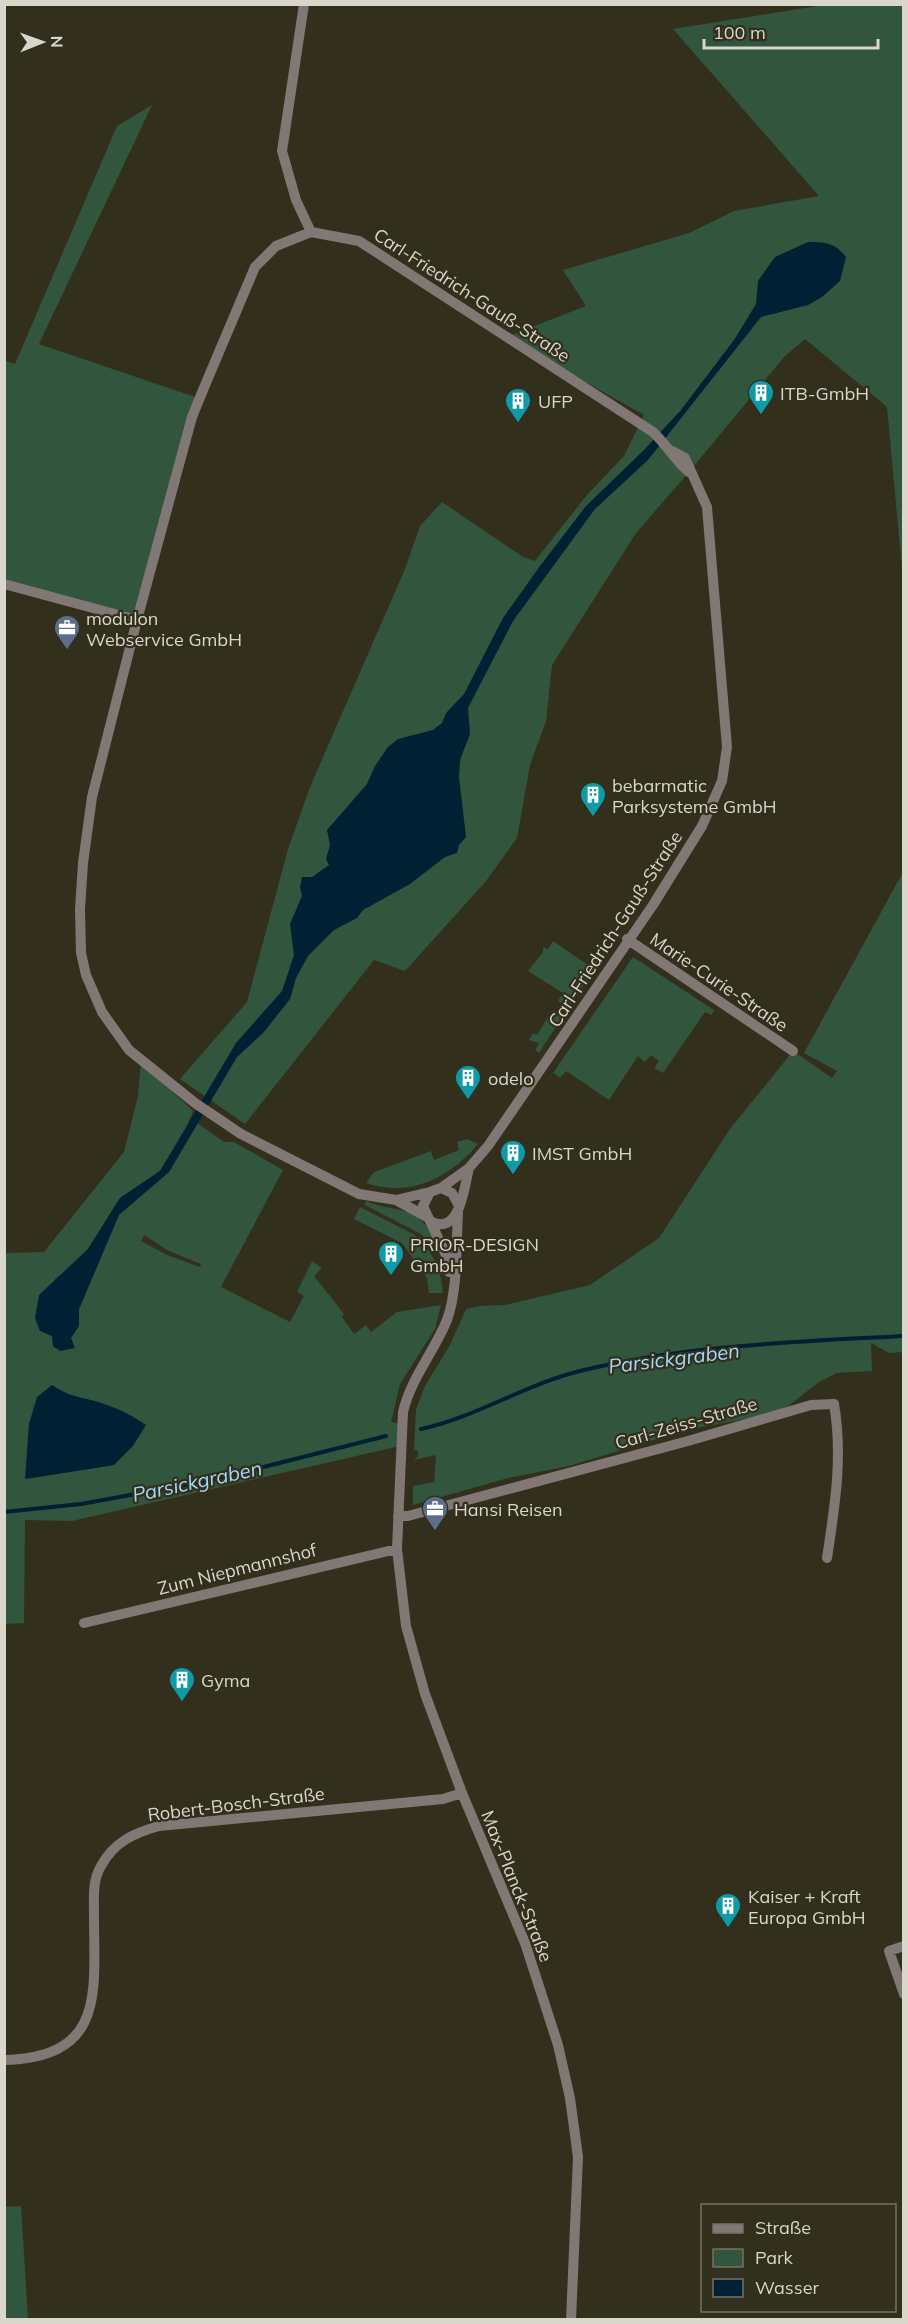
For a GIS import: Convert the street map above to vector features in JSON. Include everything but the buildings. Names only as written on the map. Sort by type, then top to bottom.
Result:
[{"type":"street","points":[[304,4],[282,152],[296,200],[311,232]]},
{"type":"street","name":"Carl-Friedrich-Gauß-Straße","points":[[396,1200],[435,1190],[469,1168],[541,1071],[627,939],[653,904],[714,804],[722,782],[727,747],[707,507],[685,458],[653,432],[359,241],[311,232],[276,246],[255,267],[192,417],[87,818],[80,909],[81,953],[86,975],[102,1012],[129,1050],[195,1103],[241,1134],[359,1194],[396,1200],[428,1219],[447,1257],[452,1290]]},
{"type":"street","points":[[5,584],[137,620]]},
{"type":"street","name":"Marie-Curie-Straße","points":[[627,939],[793,1051]]},
{"type":"street","name":"Carl-Friedrich-Gauß-Straße","points":[[400,1470],[401,1426],[407,1392],[447,1320],[452,1290],[458,1209],[469,1168]]},
{"type":"street","points":[[435,1190],[452,1192],[458,1209],[446,1224],[428,1219],[423,1206],[435,1190]]},
{"type":"street","name":"Carl-Zeiss-Straße","points":[[398,1516],[688,1441],[811,1405],[834,1404],[838,1428],[838,1489],[827,1558]]},
{"type":"street","name":"Max-Planck-Straße","points":[[400,1470],[397,1549],[400,1587],[409,1637],[425,1694],[462,1793],[525,1943],[558,2045],[570,2098],[578,2157],[571,2319]]},
{"type":"street","name":"Zum Niepmannshof","points":[[84,1623],[397,1549]]},
{"type":"street","name":"Robert-Bosch-Straße","points":[[4,2060],[39,2056],[57,2051],[77,2036],[89,2014],[94,1992],[94,1886],[100,1867],[112,1849],[133,1834],[159,1826],[444,1799],[462,1793]]},
{"type":"street","points":[[903,1947],[889,1952],[903,1994]]},
{"type":"green space","points":[[824,5],[903,5],[903,579],[887,407],[805,339],[784,357],[636,533],[552,665],[546,721],[530,765],[517,838],[486,881],[405,971],[374,960],[245,1124],[180,1079],[247,1002],[288,849],[310,787],[405,569],[420,526],[442,502],[523,557],[535,561],[587,495],[624,456],[644,415],[506,337],[586,306],[563,270],[689,233],[734,211],[819,196],[673,29]]},
{"type":"green space","points":[[152,105],[39,344],[198,398],[137,620],[5,583],[4,360],[15,364],[117,126]]},
{"type":"green space","points":[[903,872],[903,1352],[889,1353],[871,1343],[872,1371],[837,1373],[819,1382],[779,1413],[690,1429],[569,1466],[508,1478],[413,1505],[413,1486],[434,1482],[436,1455],[414,1460],[418,1456],[418,1451],[414,1450],[416,1410],[425,1386],[450,1345],[466,1309],[505,1305],[590,1285],[659,1238],[730,1129],[793,1051],[832,1078],[837,1071],[804,1053]]},
{"type":"green space","points":[[553,941],[588,965],[595,955],[601,959],[568,1009],[558,1001],[563,993],[528,971],[543,952],[543,947],[548,949]]},
{"type":"green space","points":[[633,957],[714,1010],[712,1015],[705,1012],[663,1073],[654,1068],[659,1061],[651,1055],[645,1062],[638,1056],[609,1100],[566,1071],[560,1078],[553,1073]]},
{"type":"green space","points":[[552,1011],[562,1017],[539,1053],[535,1050],[539,1043],[529,1040],[533,1033],[537,1035]]},
{"type":"green space","points":[[141,1062],[193,1111],[183,1136],[160,1171],[120,1198],[88,1249],[75,1264],[55,1279],[71,1337],[79,1326],[79,1309],[119,1214],[169,1172],[197,1123],[224,1142],[234,1142],[283,1170],[221,1287],[290,1322],[304,1296],[297,1292],[312,1261],[322,1268],[314,1276],[344,1314],[342,1317],[354,1334],[366,1325],[371,1332],[397,1312],[441,1305],[435,1329],[400,1384],[391,1422],[402,1424],[400,1446],[72,1521],[25,1520],[24,1623],[5,1624],[4,1253],[44,1252],[124,1152],[138,1096]],"holes":[[[144,1235],[169,1251],[201,1264],[200,1267],[167,1255],[141,1241]],[[52,1385],[70,1397],[102,1403],[114,1465],[26,1479],[29,1424]]]},
{"type":"green space","points":[[467,1139],[478,1144],[455,1167],[428,1182],[398,1188],[366,1183],[374,1172],[431,1151],[434,1160],[459,1150],[457,1142]]},
{"type":"green space","points":[[366,1201],[412,1214],[427,1227],[435,1238],[429,1241],[419,1233],[365,1205]]},
{"type":"green space","points":[[360,1207],[415,1235],[421,1241],[435,1261],[443,1293],[429,1293],[427,1278],[402,1243],[354,1219]]},
{"type":"green space","points":[[21,2206],[28,2319],[5,2319],[5,2207]]},
{"type":"water","points":[[808,242],[830,244],[846,257],[840,281],[822,297],[808,305],[761,317],[648,460],[595,509],[513,621],[468,708],[470,734],[460,760],[459,777],[466,837],[459,845],[457,853],[445,857],[410,884],[363,910],[357,918],[334,930],[308,956],[296,978],[290,999],[264,1032],[237,1057],[169,1172],[119,1215],[79,1309],[79,1326],[71,1338],[75,1348],[60,1351],[53,1346],[52,1336],[40,1331],[35,1318],[39,1295],[88,1249],[120,1198],[160,1171],[236,1043],[282,991],[294,955],[290,924],[302,896],[300,887],[302,877],[312,877],[329,865],[326,859],[330,845],[327,830],[367,784],[375,766],[388,747],[398,739],[433,730],[442,723],[446,713],[464,694],[503,618],[540,566],[586,506],[645,449],[681,410],[734,340],[756,304],[758,281],[775,257]]},
{"type":"water","points":[[52,1385],[72,1395],[115,1408],[146,1425],[133,1446],[114,1465],[25,1479],[29,1424],[37,1397]]},
{"type":"waterway","name":"Parsickgraben","points":[[421,1429],[462,1417],[563,1376],[623,1362],[742,1346],[902,1336]]},
{"type":"waterway","name":"Parsickgraben","points":[[4,1512],[81,1504],[212,1480],[386,1436]]},
{"type":"place","name":"ITB-GmbH","points":[[761,416]]},
{"type":"place","name":"UFP","points":[[518,424]]},
{"type":"place","name":"modulon Webservice GmbH","points":[[67,651]]},
{"type":"place","name":"bebarmatic Parksysteme GmbH","points":[[593,818]]},
{"type":"place","name":"odelo","points":[[468,1101]]},
{"type":"place","name":"IMST GmbH","points":[[513,1176]]},
{"type":"place","name":"PRIOR-DESIGN GmbH","points":[[391,1277]]},
{"type":"place","name":"Hansi Reisen","points":[[435,1532]]},
{"type":"place","name":"Gyma","points":[[182,1703]]},
{"type":"place","name":"Kaiser + Kraft Europa GmbH","points":[[728,1929]]}]
